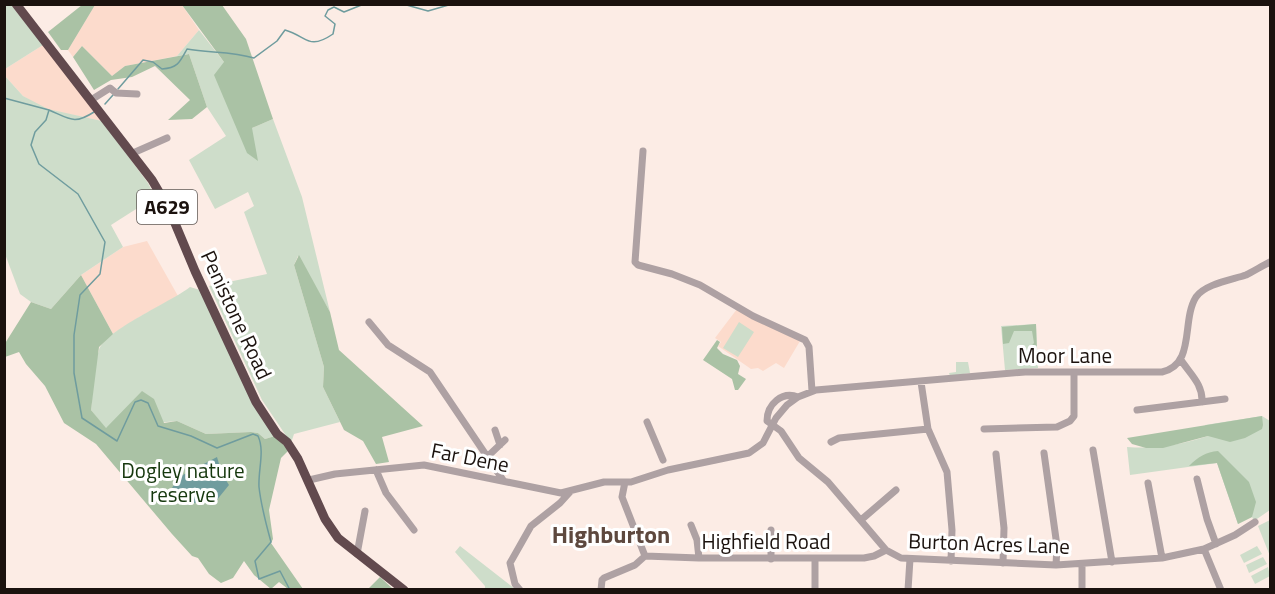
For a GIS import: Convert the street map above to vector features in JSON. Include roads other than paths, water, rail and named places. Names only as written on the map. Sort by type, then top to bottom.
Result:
[{"type":"highway","name":"Penistone Road","points":[[16,4],[152,180],[169,209],[256,402],[277,434],[293,451],[309,480],[325,519],[338,538],[404,590]]},
{"type":"street","points":[[91,100],[110,88],[115,92],[137,94]]},
{"type":"street","points":[[133,153],[167,138]]},
{"type":"street","points":[[643,151],[635,262],[638,265],[672,274],[700,285],[753,316],[805,340],[809,347],[812,391]]},
{"type":"street","points":[[1202,402],[1200,385],[1181,360],[1191,308],[1198,294],[1207,288],[1249,273],[1270,262]]},
{"type":"street","points":[[369,322],[388,345],[430,372],[503,480]]},
{"type":"street","name":"Moor Lane","points":[[665,465],[748,453],[763,443],[783,409],[798,397],[812,391],[1008,373],[1158,373],[1169,370],[1181,360]]},
{"type":"street","points":[[984,429],[1064,425],[1074,416],[1074,373]]},
{"type":"street","points":[[921,382],[928,429],[947,472],[952,530],[951,561]]},
{"type":"street","points":[[1137,411],[1202,402],[1221,397]]},
{"type":"street","points":[[647,422],[665,465]]},
{"type":"street","name":"Burton Acres Lane","points":[[772,425],[781,431],[799,458],[828,482],[886,550],[897,557],[1056,565],[1162,558],[1204,549],[1255,522]]},
{"type":"street","points":[[831,442],[839,438],[928,429]]},
{"type":"street","points":[[487,457],[502,443],[495,430]]},
{"type":"street","points":[[1093,450],[1112,562]]},
{"type":"street","points":[[1044,453],[1057,546],[1056,565]]},
{"type":"street","points":[[996,454],[1004,528],[1003,563]]},
{"type":"street","name":"Far Dene","points":[[309,480],[335,474],[432,465],[549,491],[570,492],[604,482],[639,481],[665,465]]},
{"type":"street","points":[[375,470],[386,493],[414,530]]},
{"type":"street","points":[[601,590],[602,580],[635,565],[645,556],[622,497],[625,482]]},
{"type":"street","points":[[1148,483],[1154,498],[1162,558]]},
{"type":"street","points":[[1200,484],[1216,544]]},
{"type":"street","points":[[861,520],[896,490]]},
{"type":"street","points":[[520,590],[515,584],[510,563],[531,526],[570,492]]},
{"type":"street","points":[[357,554],[365,511]]},
{"type":"street","points":[[691,525],[697,540],[699,558]]},
{"type":"street","points":[[771,530],[771,559]]},
{"type":"street","points":[[1204,549],[1221,590]]},
{"type":"street","name":"Highfield Road","points":[[645,556],[771,559],[869,557],[886,550]]},
{"type":"street","points":[[815,558],[815,590]]},
{"type":"street","points":[[908,590],[910,559]]},
{"type":"street","points":[[1082,564],[1082,590]]},
{"type":"water","points":[[217,457],[222,474],[229,485],[216,501],[205,500],[188,505],[172,488],[179,477]]},
{"type":"waterway","points":[[118,89],[143,60],[153,62],[162,69],[172,67],[178,64],[187,49],[254,58],[277,41],[285,30],[308,41],[325,39],[333,34],[335,24],[325,16],[328,10],[334,7],[344,12],[364,4]]},
{"type":"waterway","points":[[403,4],[428,11],[452,4]]},
{"type":"waterway","points":[[105,104],[113,95]]},
{"type":"waterway","points":[[4,98],[49,110],[46,120],[35,132],[31,145],[39,164],[78,194],[105,242],[100,274],[80,295],[74,335],[74,373],[82,418],[117,441],[135,402],[141,400],[148,403],[158,426],[191,436],[217,448],[253,434],[258,436],[261,454],[259,487],[271,542],[255,561],[259,579],[280,571],[290,590]]},
{"type":"waterway","points":[[49,110],[72,119],[94,112]]},
{"type":"district","name":"Highburton","points":[[611,535]]},
{"type":"park label","name":"Dogley nature reserve","points":[[183,483]]}]
